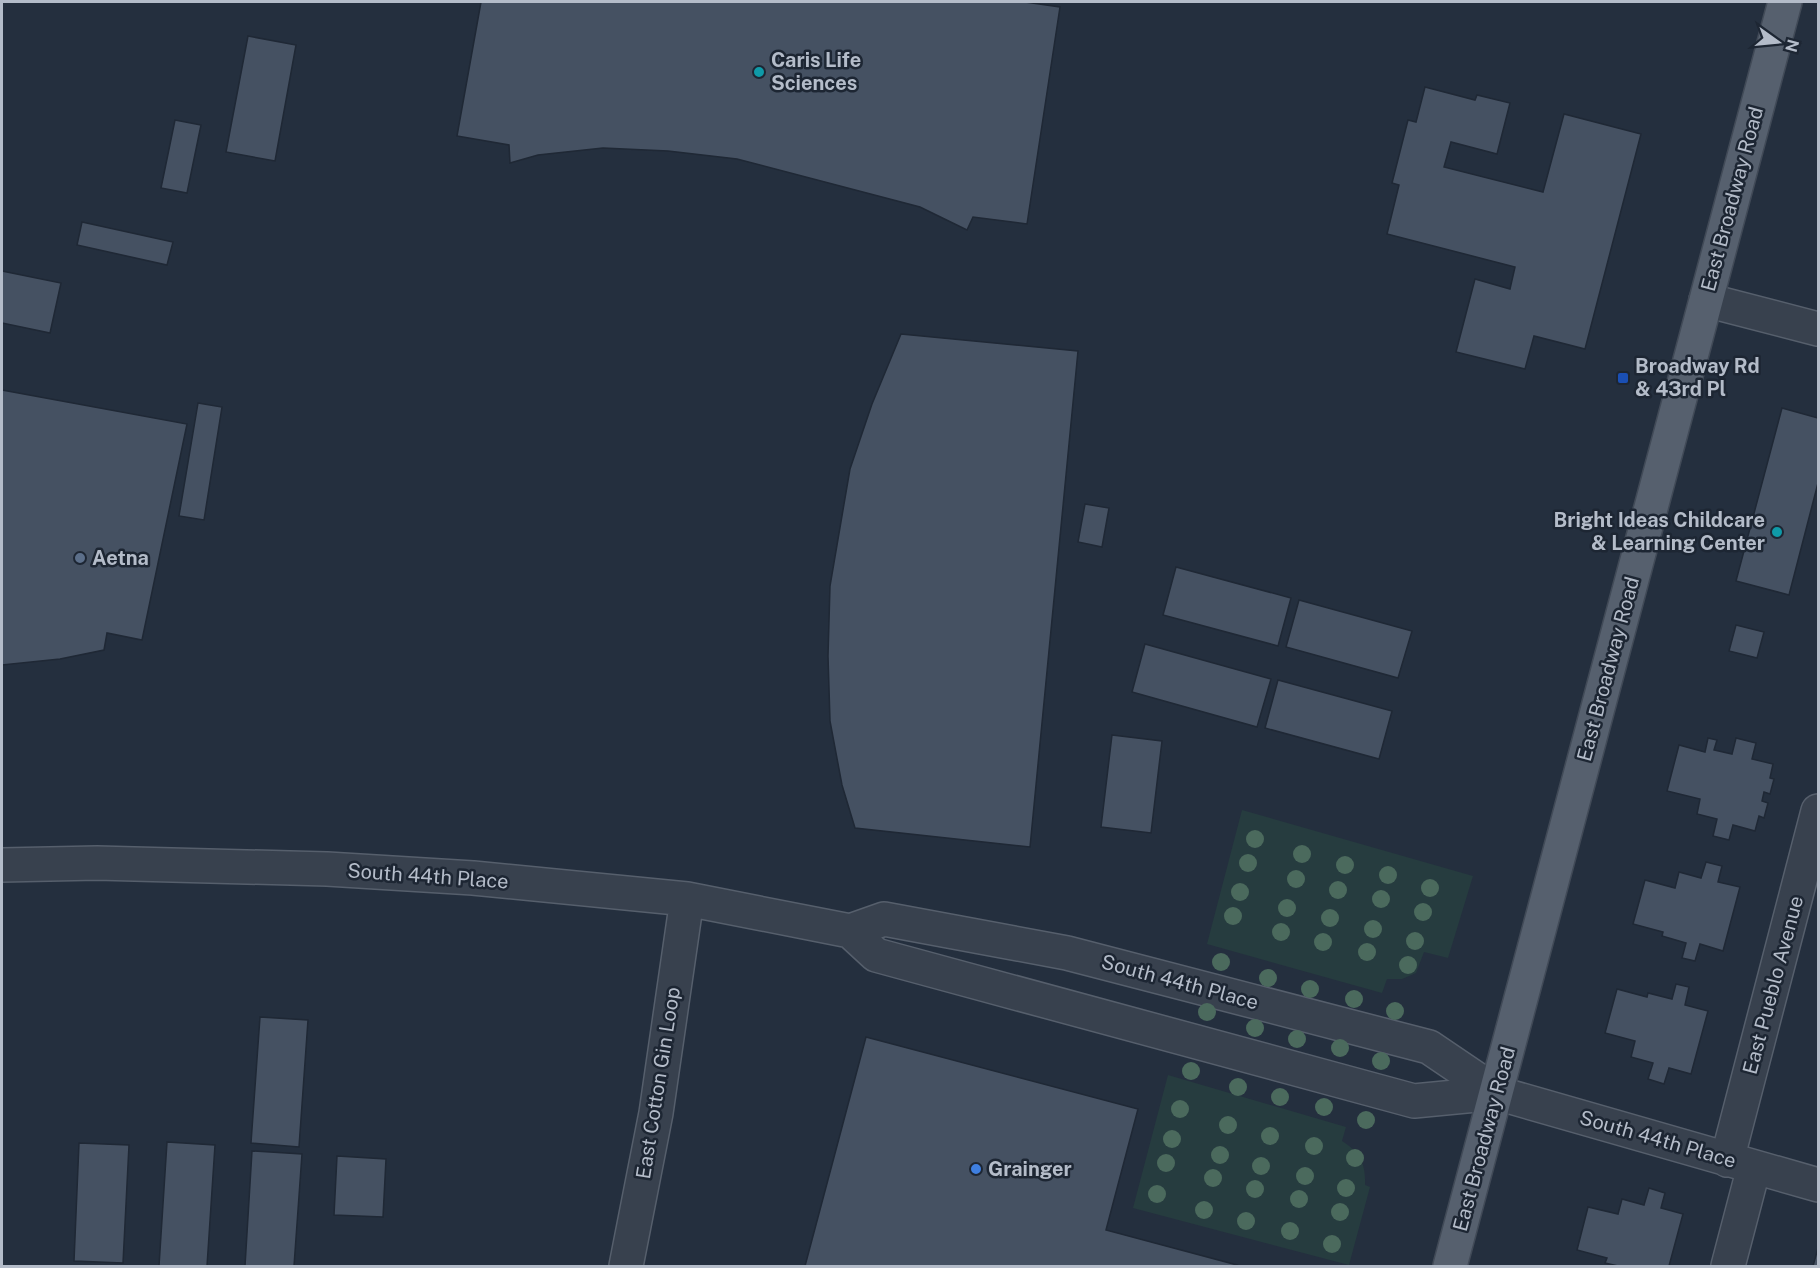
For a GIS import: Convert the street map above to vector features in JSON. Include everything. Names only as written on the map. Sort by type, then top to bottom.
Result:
[{"type":"main road","name":"East Broadway Road","points":[[1450,1266],[1785,2]]},
{"type":"street","points":[[1706,300],[1818,329]]},
{"type":"street","name":"East Pueblo Avenue","points":[[1728,1266],[1741,1163],[1818,811]]},
{"type":"street","name":"South 44th Place","points":[[2,865],[97,863],[327,869],[473,878],[687,899],[850,931],[884,919],[1067,953],[1429,1047],[1497,1094],[1818,1185]]},
{"type":"street","name":"East Cotton Gin Loop","points":[[626,1266],[656,1113],[687,899]]},
{"type":"street","name":"South 44th Place","points":[[850,931],[876,955],[1414,1101],[1497,1094]]},
{"type":"green space","points":[[1242,810],[1473,876],[1448,958],[1424,952],[1416,973],[1402,979],[1387,979],[1382,993],[1207,944]]},
{"type":"green space","points":[[1168,1075],[1346,1127],[1342,1141],[1361,1159],[1365,1185],[1370,1187],[1349,1265],[1133,1208]]},
{"type":"building","name":"Caris Life Sciences","points":[[481,2],[1025,2],[1060,7],[1027,224],[973,217],[967,230],[920,207],[737,159],[668,151],[603,148],[538,155],[510,163],[509,145],[457,136]]},
{"type":"building","points":[[248,36],[296,45],[275,161],[226,152]]},
{"type":"building","points":[[1425,87],[1475,100],[1477,95],[1510,103],[1497,154],[1451,142],[1444,167],[1543,192],[1564,114],[1641,134],[1585,349],[1534,336],[1525,369],[1456,352],[1475,279],[1510,289],[1515,267],[1387,234],[1399,185],[1392,183],[1408,120],[1416,122]]},
{"type":"building","points":[[175,120],[201,125],[187,193],[161,188]]},
{"type":"building","points":[[82,222],[173,242],[167,265],[77,245]]},
{"type":"building","points":[[2,271],[61,283],[50,333],[2,323]]},
{"type":"building","points":[[901,334],[1078,351],[1030,847],[855,828],[842,785],[830,721],[828,656],[830,586],[850,469],[872,404]]},
{"type":"building","name":"Aetna","points":[[2,390],[187,424],[142,640],[107,633],[104,650],[60,659],[2,665]]},
{"type":"building","points":[[198,403],[222,407],[204,520],[179,516]]},
{"type":"building","name":"Bright Ideas Childcare & Learning Center","points":[[1782,408],[1818,418],[1818,483],[1789,595],[1736,581]]},
{"type":"building","points":[[1085,504],[1109,508],[1102,547],[1078,542]]},
{"type":"building","points":[[1176,567],[1291,598],[1278,646],[1163,615]]},
{"type":"building","points":[[1299,600],[1412,631],[1398,678],[1286,647]]},
{"type":"building","points":[[1736,625],[1764,632],[1757,658],[1729,651]]},
{"type":"building","points":[[1145,644],[1271,679],[1257,727],[1132,692]]},
{"type":"building","points":[[1278,680],[1392,711],[1379,759],[1265,728]]},
{"type":"building","points":[[1112,735],[1162,741],[1151,833],[1101,827]]},
{"type":"building","points":[[1708,738],[1717,740],[1714,750],[1732,754],[1736,738],[1756,743],[1752,759],[1773,764],[1770,778],[1774,779],[1770,794],[1764,792],[1762,801],[1768,803],[1764,818],[1759,816],[1755,831],[1733,825],[1729,840],[1713,836],[1717,819],[1697,814],[1700,799],[1667,791],[1679,745],[1705,752]]},
{"type":"building","points":[[1706,862],[1722,866],[1718,882],[1740,887],[1723,951],[1700,944],[1695,961],[1682,958],[1686,943],[1662,936],[1663,932],[1633,924],[1645,880],[1675,888],[1679,872],[1701,878]]},
{"type":"building","points":[[1676,984],[1689,987],[1685,1005],[1708,1011],[1691,1074],[1669,1068],[1664,1084],[1648,1079],[1653,1063],[1631,1057],[1635,1041],[1605,1033],[1617,989],[1647,997],[1648,993],[1672,999]]},
{"type":"building","points":[[260,1017],[308,1020],[299,1147],[251,1143]]},
{"type":"building","name":"Grainger","points":[[866,1037],[1138,1109],[1106,1230],[1237,1265],[805,1266]]},
{"type":"building","points":[[167,1142],[215,1145],[207,1266],[159,1266]]},
{"type":"building","points":[[79,1143],[129,1145],[123,1263],[74,1261]]},
{"type":"building","points":[[252,1151],[302,1154],[294,1266],[245,1266]]},
{"type":"building","points":[[337,1156],[386,1159],[383,1217],[334,1215]]},
{"type":"building","points":[[1649,1188],[1665,1193],[1661,1208],[1683,1214],[1669,1266],[1618,1266],[1605,1263],[1607,1258],[1577,1250],[1588,1207],[1618,1214],[1622,1199],[1644,1205]]},
{"type":"building","points":[[1818,1248],[1818,1266],[1813,1266]]},
{"type":"place","name":"Caris Life Sciences","points":[[759,72]]},
{"type":"place","name":"Broadway Rd & 43rd Pl","points":[[1623,378]]},
{"type":"place","name":"Bright Ideas Childcare & Learning Center","points":[[1777,532]]},
{"type":"place","name":"Aetna","points":[[80,558]]},
{"type":"place","name":"Grainger","points":[[976,1169]]}]
